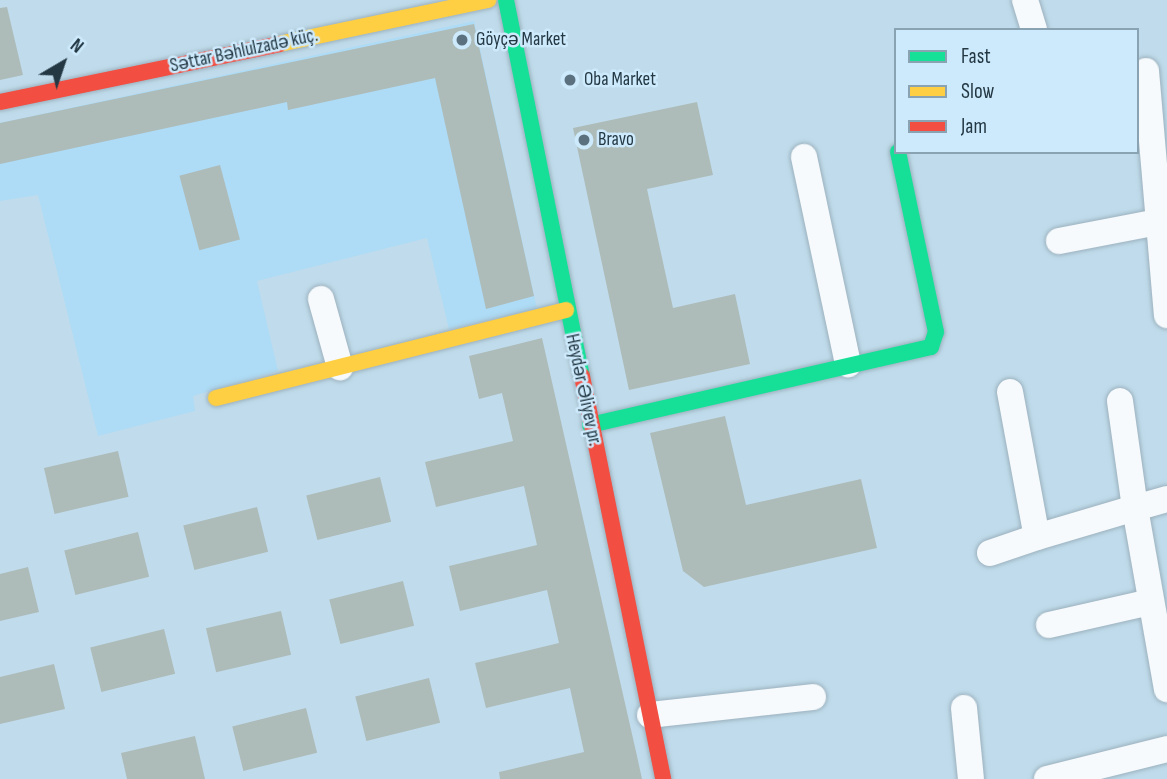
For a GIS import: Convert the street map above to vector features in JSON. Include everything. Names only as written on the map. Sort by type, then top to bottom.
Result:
[{"type":"street","name":"Səttar Bəhlulzadə küç.","points":[[0,102],[398,10],[488,0]]},
{"type":"street","name":"Heydər Əliyev pr.","points":[[506,0],[566,310],[663,779]]},
{"type":"street","points":[[1026,0],[1033,28]]},
{"type":"street","points":[[1150,71],[1158,222],[1167,315]]},
{"type":"street","points":[[590,425],[848,364],[932,347],[936,341],[899,154]]},
{"type":"street","points":[[804,157],[848,364]]},
{"type":"street","points":[[1059,241],[1158,222]]},
{"type":"street","points":[[321,299],[340,367]]},
{"type":"street","points":[[216,398],[566,310]]},
{"type":"street","points":[[1010,391],[1037,537]]},
{"type":"street","points":[[1121,401],[1150,602],[1167,689]]},
{"type":"street","points":[[990,553],[1167,499]]},
{"type":"street","points":[[1049,625],[1150,602]]},
{"type":"street","points":[[650,715],[813,697]]},
{"type":"street","points":[[964,708],[971,779]]},
{"type":"street","points":[[1047,779],[1075,776],[1167,749]]},
{"type":"shaded area","points":[[474,21],[537,309],[449,329],[427,238],[257,281],[278,371],[193,396],[195,411],[98,436],[38,195],[0,201],[0,123]]},
{"type":"building","points":[[7,7],[23,75],[0,80],[0,8]]},
{"type":"building","points":[[474,24],[534,296],[486,309],[435,78],[288,110],[287,102],[0,164],[0,123]]},
{"type":"building","points":[[697,102],[713,175],[647,189],[673,308],[735,294],[750,364],[629,390],[573,128]]},
{"type":"building","points":[[220,165],[240,239],[199,250],[179,176]]},
{"type":"building","points":[[542,338],[642,779],[500,779],[499,772],[584,752],[570,688],[486,708],[475,663],[559,643],[547,590],[460,611],[449,566],[537,545],[524,486],[436,507],[425,462],[513,441],[502,393],[479,399],[469,356]]},
{"type":"building","points":[[725,416],[746,505],[861,479],[877,548],[704,587],[683,571],[650,433]]},
{"type":"building","points":[[118,451],[129,497],[55,514],[44,468]]},
{"type":"building","points":[[380,477],[391,522],[317,540],[306,495]]},
{"type":"building","points":[[257,507],[268,552],[194,570],[183,525]]},
{"type":"building","points":[[138,532],[149,577],[75,595],[64,550]]},
{"type":"building","points":[[28,567],[39,612],[0,621],[0,574]]},
{"type":"building","points":[[403,581],[414,626],[340,644],[329,599]]},
{"type":"building","points":[[281,611],[291,655],[216,672],[206,628]]},
{"type":"building","points":[[164,629],[175,674],[101,692],[90,647]]},
{"type":"building","points":[[54,664],[65,709],[0,724],[0,677]]},
{"type":"building","points":[[429,678],[440,723],[366,741],[355,696]]},
{"type":"building","points":[[306,708],[317,753],[243,771],[232,726]]},
{"type":"building","points":[[195,736],[205,779],[127,779],[121,753]]},
{"type":"traffic: fast","points":[[506,0],[582,376]]},
{"type":"traffic: fast","points":[[590,425],[931,347],[936,332],[898,154]]},
{"type":"traffic: slow","points":[[279,44],[488,0]]},
{"type":"traffic: slow","points":[[216,398],[566,310]]},
{"type":"traffic: jam","points":[[0,102],[279,44]]},
{"type":"traffic: jam","points":[[582,376],[663,779]]},
{"type":"place","name":"Göyçə Market","points":[[462,40]]},
{"type":"place","name":"Oba Market","points":[[570,80]]},
{"type":"place","name":"Bravo","points":[[584,140]]}]
